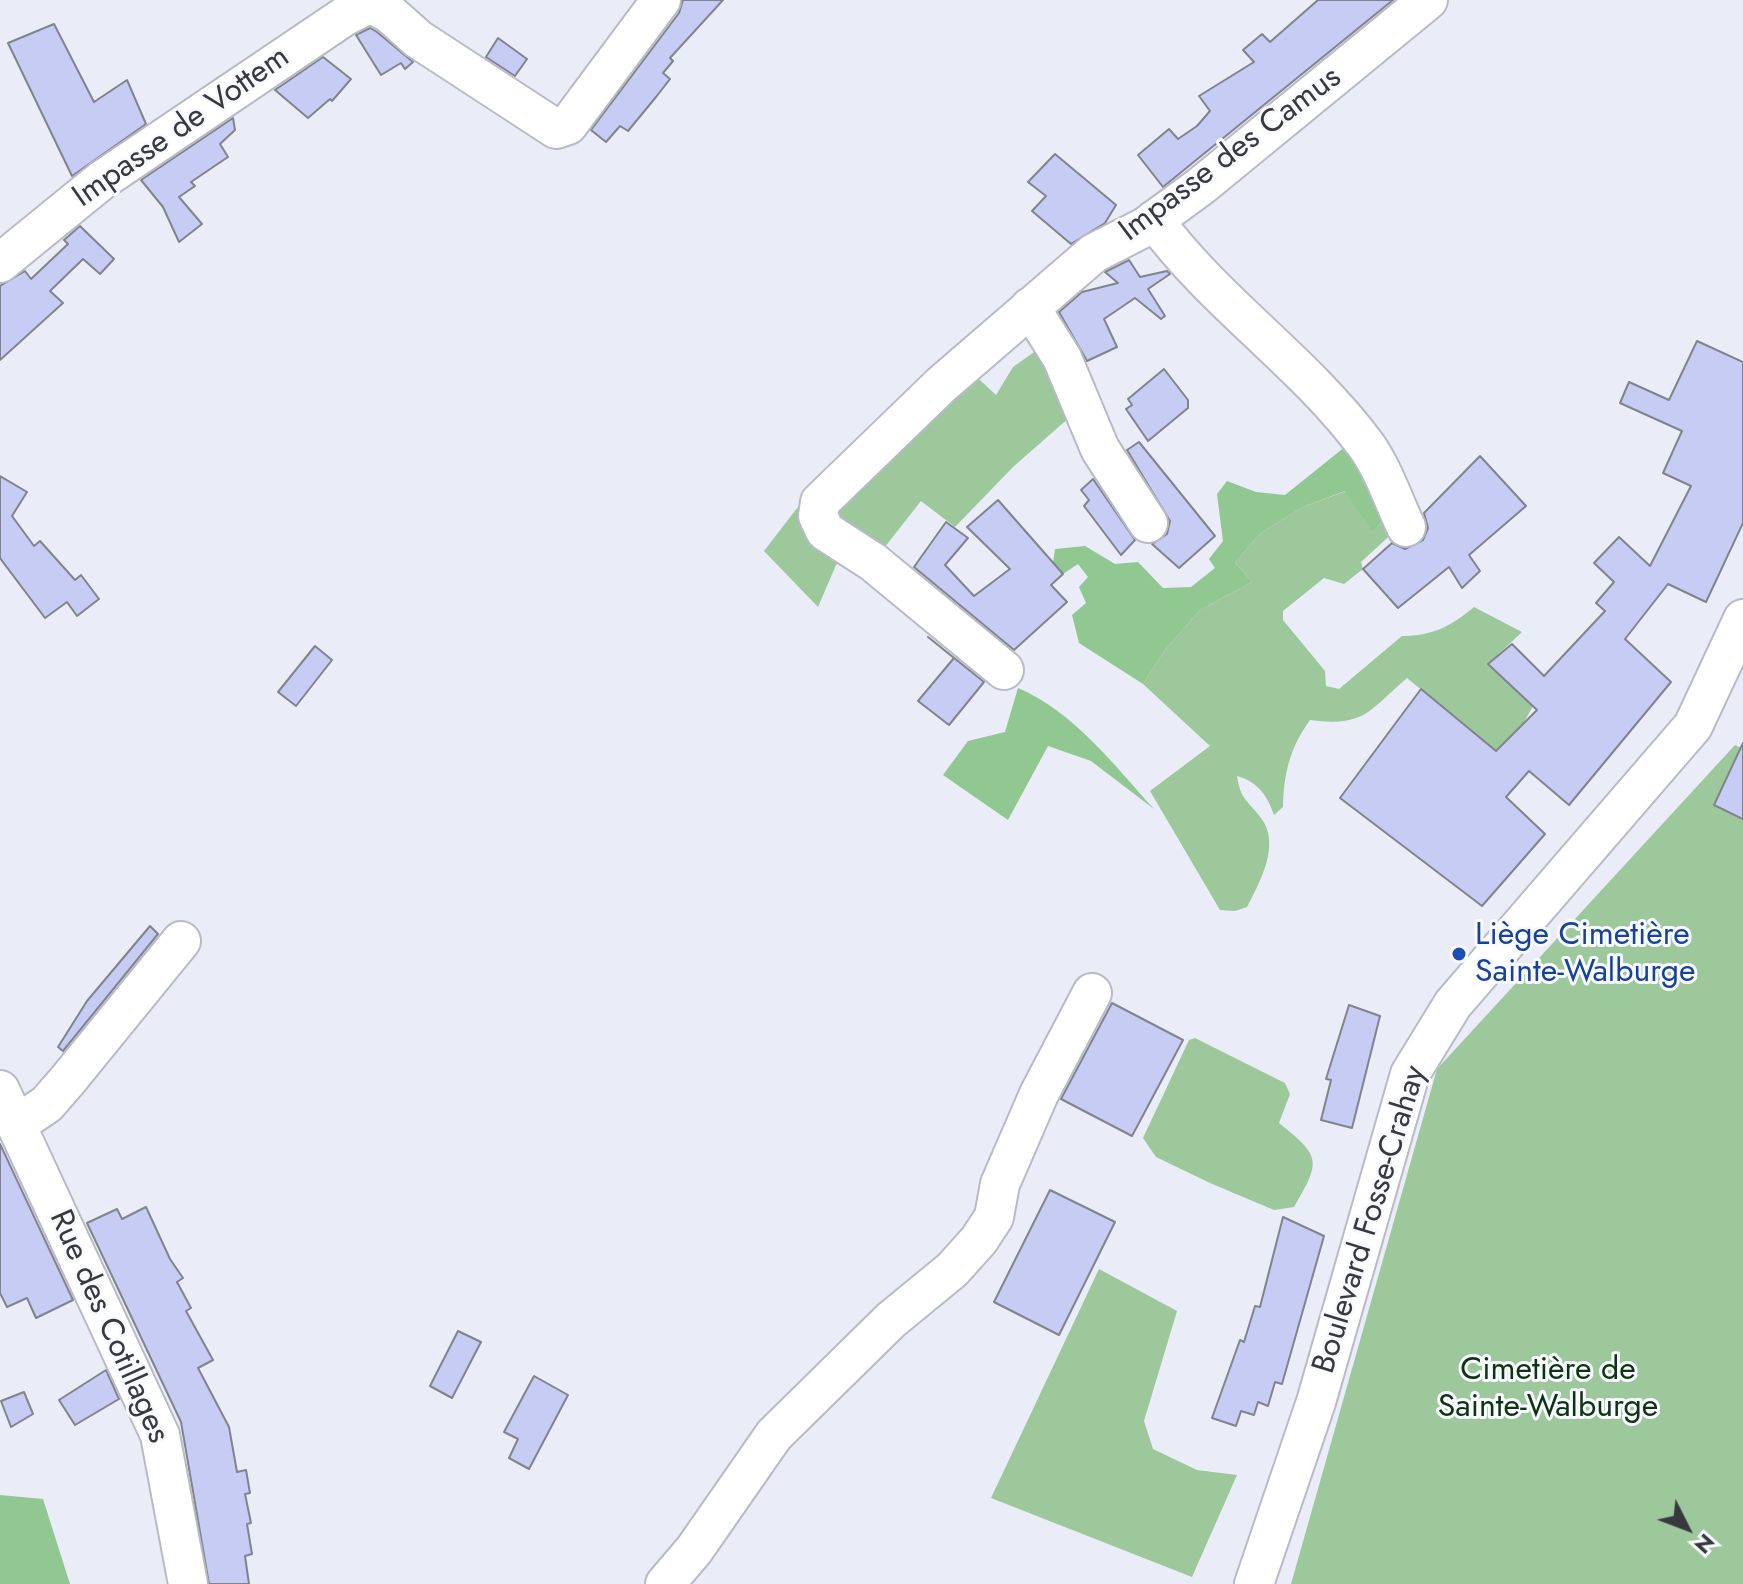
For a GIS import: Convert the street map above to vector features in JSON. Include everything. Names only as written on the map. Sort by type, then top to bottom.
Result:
[{"type":"street","name":"Impasse de Vottem","points":[[0,263],[112,172],[345,16],[373,1],[418,39],[556,129],[568,125],[661,0]]},
{"type":"street","name":"Impasse des Camus","points":[[1004,670],[873,562],[825,531],[818,516],[820,502],[941,385],[1094,253],[1154,220],[1348,68],[1428,0]]},
{"type":"street","points":[[1154,220],[1186,261],[1354,430],[1376,464],[1406,527]]},
{"type":"street","points":[[1030,307],[1062,358],[1100,449],[1148,523]]},
{"type":"street","name":"Boulevard Fosse-Crahay","points":[[1254,1584],[1316,1402],[1410,1074],[1453,1004],[1693,726],[1743,619]]},
{"type":"street","points":[[16,1125],[30,1118],[57,1093],[181,941]]},
{"type":"street","points":[[665,1584],[694,1550],[774,1435],[891,1320],[952,1270],[979,1240],[994,1217],[1000,1184],[1039,1094],[1092,993]]},
{"type":"street","name":"Rue des Cotillages","points":[[0,1090],[160,1435],[188,1584]]},
{"type":"green space","points":[[1047,343],[1079,409],[1013,467],[955,527],[921,501],[877,557],[841,532],[833,500],[968,369],[996,395],[1013,367]]},
{"type":"green space","points":[[1351,442],[1388,515],[1372,533],[1345,491],[1303,507],[1262,532],[1235,562],[1252,582],[1200,610],[1164,651],[1143,684],[1079,643],[1072,615],[1086,603],[1079,587],[1088,577],[1078,564],[1063,574],[1053,563],[1055,549],[1085,546],[1115,564],[1138,562],[1163,588],[1191,587],[1215,568],[1209,559],[1223,541],[1217,494],[1227,481],[1256,492],[1285,495]]},
{"type":"green space","points":[[1346,491],[1372,533],[1388,515],[1397,529],[1361,562],[1363,569],[1344,584],[1324,578],[1283,611],[1283,620],[1325,671],[1326,686],[1339,689],[1402,636],[1441,629],[1474,607],[1522,632],[1488,664],[1533,706],[1523,724],[1496,751],[1407,678],[1373,708],[1354,719],[1328,722],[1310,720],[1297,740],[1289,761],[1283,807],[1274,815],[1261,790],[1237,776],[1243,795],[1267,828],[1269,851],[1247,907],[1235,911],[1220,910],[1150,791],[1210,746],[1143,684],[1164,651],[1200,610],[1252,582],[1235,562],[1262,532],[1303,507]]},
{"type":"green space","points":[[801,503],[843,558],[836,565],[818,607],[764,551]]},
{"type":"green space","points":[[1018,688],[1038,698],[1075,725],[1154,809],[1091,761],[1048,746],[1008,820],[943,775],[968,741],[1005,732]]},
{"type":"green space","name":"Cimetière de Sainte-Walburge","points":[[1735,745],[1743,749],[1743,1584],[1291,1584],[1437,1069]]},
{"type":"green space","points":[[1195,1038],[1285,1083],[1290,1094],[1279,1123],[1303,1143],[1312,1160],[1309,1179],[1294,1207],[1274,1210],[1210,1183],[1156,1157],[1143,1138],[1189,1040]]},
{"type":"green space","points":[[1099,1269],[1177,1311],[1144,1421],[1153,1449],[1197,1470],[1237,1475],[1192,1577],[991,1498]]},
{"type":"green space","points":[[0,1495],[43,1499],[70,1584],[0,1584]]},
{"type":"building","points":[[683,0],[723,0],[670,58],[673,61],[663,73],[670,79],[628,131],[620,126],[606,142],[591,130],[679,13]]},
{"type":"building","points":[[1318,0],[1393,0],[1163,187],[1138,155],[1169,129],[1178,139],[1197,126],[1210,111],[1199,96],[1254,62],[1243,50],[1262,34],[1270,42]]},
{"type":"building","points":[[54,24],[94,102],[127,80],[146,124],[72,176],[8,43]]},
{"type":"building","points":[[370,28],[413,62],[405,69],[401,63],[381,75],[356,35]]},
{"type":"building","points":[[498,38],[527,59],[515,76],[486,57]]},
{"type":"building","points":[[323,57],[351,79],[332,101],[330,99],[308,118],[275,90]]},
{"type":"building","points":[[233,118],[235,130],[220,144],[228,157],[191,182],[195,186],[179,197],[202,224],[179,242],[163,207],[141,180]]},
{"type":"building","points":[[1055,154],[1116,205],[1105,223],[1071,244],[1032,211],[1046,196],[1028,182]]},
{"type":"building","points":[[80,226],[114,259],[100,274],[83,259],[50,291],[63,303],[0,360],[0,286],[25,271],[31,279],[68,244],[64,240]]},
{"type":"building","points":[[1129,260],[1140,277],[1167,271],[1170,274],[1148,289],[1165,316],[1161,319],[1135,298],[1104,319],[1117,347],[1087,361],[1059,312],[1082,292],[1118,283],[1105,272]]},
{"type":"building","points":[[1697,341],[1743,362],[1743,523],[1706,602],[1668,584],[1625,639],[1671,682],[1569,805],[1529,771],[1506,797],[1545,834],[1482,906],[1340,798],[1421,689],[1496,751],[1537,710],[1488,664],[1512,644],[1544,676],[1605,611],[1596,603],[1614,582],[1594,563],[1619,537],[1650,566],[1691,486],[1663,473],[1682,431],[1620,403],[1629,382],[1669,400]]},
{"type":"building","points":[[1164,369],[1188,400],[1188,408],[1148,441],[1126,409],[1132,405],[1128,399]]},
{"type":"building","points":[[1139,442],[1215,536],[1179,568],[1152,544],[1167,534],[1170,521],[1127,450]]},
{"type":"building","points":[[1480,456],[1526,506],[1469,555],[1480,571],[1462,588],[1449,567],[1398,608],[1363,569],[1392,543],[1405,549],[1423,540],[1428,528],[1424,513]]},
{"type":"building","points":[[0,476],[27,492],[12,516],[34,546],[40,541],[75,580],[81,575],[99,599],[77,616],[67,602],[45,618],[0,558]]},
{"type":"building","points":[[1093,479],[1135,540],[1121,555],[1084,506],[1089,500],[1081,490]]},
{"type":"building","points":[[998,500],[1063,574],[1051,585],[1067,602],[1014,650],[914,567],[946,522],[968,538],[945,565],[974,596],[1010,569],[967,527]]},
{"type":"building","points":[[928,637],[984,682],[949,725],[918,701],[954,658]]},
{"type":"building","points":[[315,646],[332,660],[296,706],[278,692]]},
{"type":"building","points":[[1743,743],[1743,819],[1714,805]]},
{"type":"building","points":[[150,926],[158,934],[63,1051],[58,1047],[87,1001]]},
{"type":"building","points":[[1112,1003],[1183,1040],[1132,1136],[1061,1099]]},
{"type":"building","points":[[1349,1005],[1380,1016],[1352,1128],[1321,1120],[1331,1080],[1326,1079]]},
{"type":"building","points":[[0,1144],[73,1300],[36,1318],[27,1298],[7,1307],[0,1293]]},
{"type":"building","points":[[1050,1190],[1115,1222],[1059,1335],[994,1302]]},
{"type":"building","points":[[146,1207],[170,1259],[183,1278],[177,1282],[191,1308],[186,1311],[213,1360],[198,1368],[229,1427],[237,1472],[246,1470],[250,1493],[245,1494],[251,1523],[247,1524],[252,1554],[245,1556],[249,1584],[209,1584],[181,1422],[87,1223],[117,1209],[122,1219]]},
{"type":"building","points":[[1283,1217],[1324,1236],[1282,1384],[1275,1382],[1268,1406],[1258,1402],[1254,1415],[1241,1411],[1236,1426],[1212,1418],[1240,1340],[1244,1342],[1255,1306],[1260,1307]]},
{"type":"building","points":[[458,1331],[481,1342],[452,1398],[430,1386]]},
{"type":"building","points":[[106,1370],[119,1399],[75,1425],[59,1400]]},
{"type":"building","points":[[534,1376],[568,1395],[529,1469],[509,1458],[518,1439],[504,1432]]},
{"type":"building","points":[[24,1392],[33,1414],[11,1427],[1,1401]]},
{"type":"place","name":"Liège Cimetière Sainte-Walburge","points":[[1459,954]]}]
